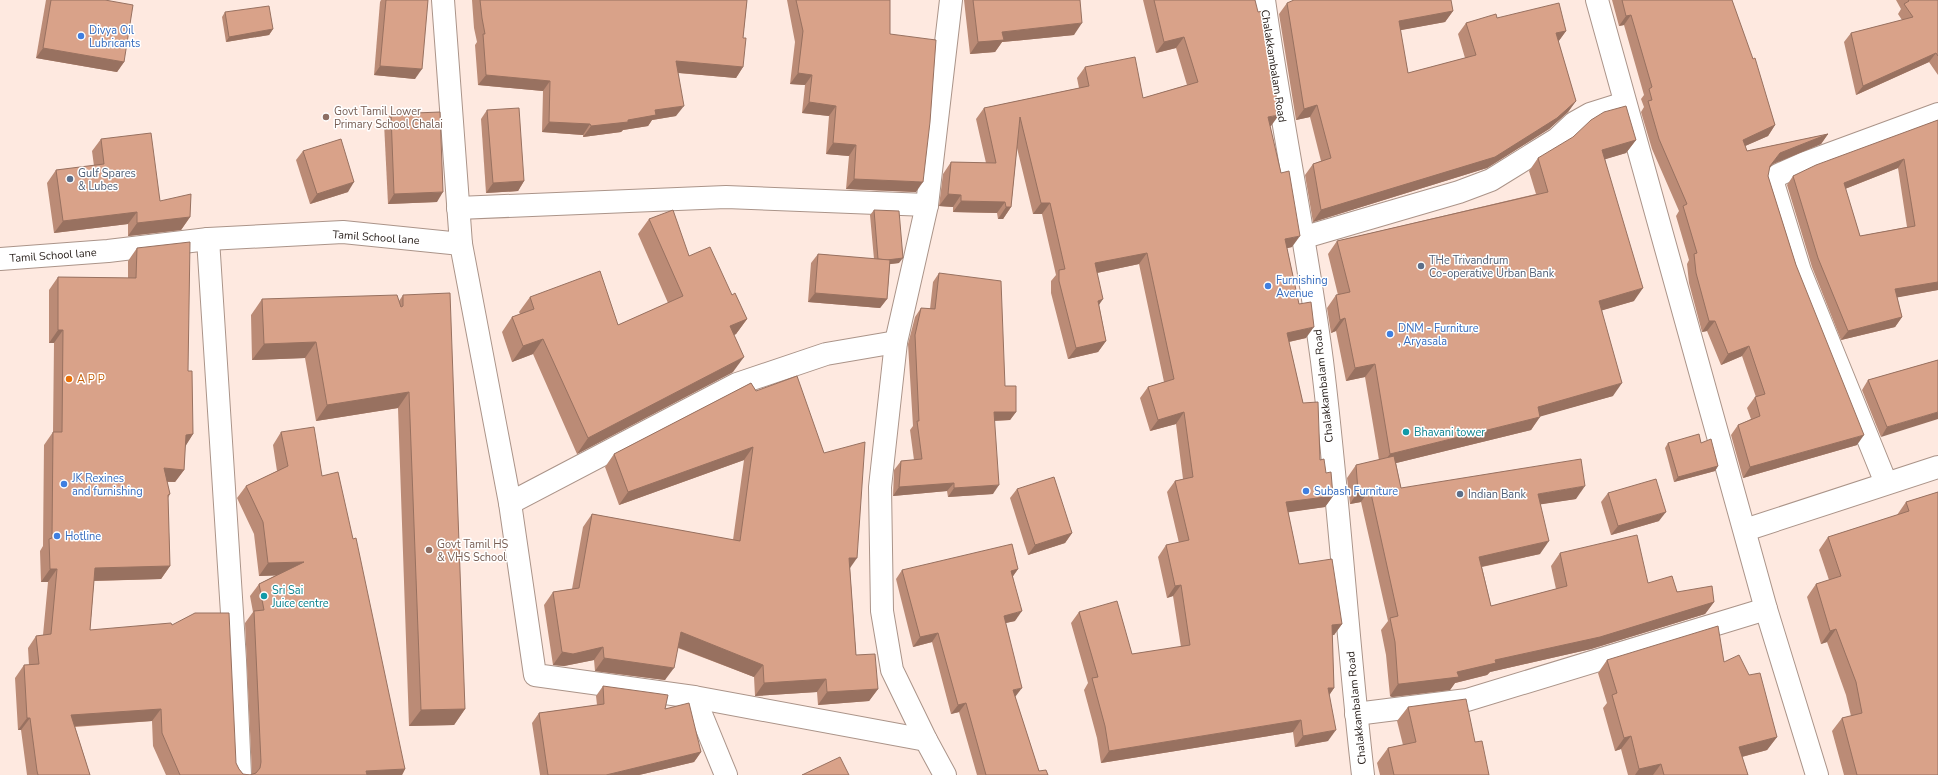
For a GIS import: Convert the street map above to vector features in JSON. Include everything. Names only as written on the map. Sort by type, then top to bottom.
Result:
[{"type":"street","points":[[443,0],[461,244],[510,503],[536,675],[694,697],[926,740]]},
{"type":"street","points":[[945,775],[892,670],[882,610],[880,488],[896,342],[927,205],[951,0]]},
{"type":"street","name":"Chalakkambalam Road","points":[[1264,0],[1276,89],[1304,237],[1322,362],[1363,775]]},
{"type":"street","points":[[1597,0],[1766,609],[1817,775]]},
{"type":"street","points":[[1304,237],[1459,192],[1491,180],[1557,139],[1574,123],[1590,114],[1625,103]]},
{"type":"street","points":[[1886,483],[1800,271],[1773,183],[1778,175],[1805,163],[1938,114]]},
{"type":"street","points":[[458,208],[726,197],[927,205]]},
{"type":"street","name":"Tamil School lane","points":[[0,259],[108,251],[208,239],[343,232],[461,244]]},
{"type":"street","points":[[208,239],[235,660],[240,775]]},
{"type":"street","points":[[510,503],[737,384],[826,354],[896,342]]},
{"type":"street","points":[[1745,530],[1938,466]]},
{"type":"street","points":[[1356,714],[1467,700],[1766,609]]},
{"type":"street","points":[[694,697],[726,775]]},
{"type":"building","name":"Divya Oil Lubricants","points":[[51,0],[105,0],[133,5],[124,62],[43,48]]},
{"type":"building","points":[[386,0],[428,0],[422,69],[380,66]]},
{"type":"building","points":[[480,0],[747,0],[743,38],[746,38],[743,67],[676,61],[684,106],[655,110],[656,115],[628,120],[628,122],[591,126],[590,124],[549,122],[550,81],[486,75],[483,34],[485,34]]},
{"type":"building","points":[[796,0],[890,0],[890,34],[936,40],[930,122],[923,182],[854,179],[856,145],[833,143],[836,106],[809,102],[812,75],[798,73],[803,31]]},
{"type":"building","points":[[973,0],[1080,0],[1082,23],[1002,32],[1004,40],[978,42]]},
{"type":"building","points":[[1154,0],[1255,0],[1258,12],[1263,11],[1279,115],[1268,117],[1281,173],[1289,171],[1300,236],[1285,239],[1299,304],[1311,302],[1314,327],[1287,333],[1303,403],[1318,402],[1320,460],[1324,459],[1326,473],[1331,472],[1333,496],[1286,502],[1299,564],[1332,559],[1342,624],[1332,625],[1334,688],[1328,688],[1336,730],[1303,736],[1301,720],[1109,751],[1105,726],[1092,678],[1098,677],[1079,612],[1117,601],[1132,654],[1190,645],[1181,585],[1175,586],[1166,545],[1189,540],[1175,481],[1193,477],[1184,412],[1158,420],[1148,387],[1174,379],[1147,253],[1095,263],[1103,299],[1098,301],[1106,341],[1076,348],[1059,281],[1059,270],[1065,269],[1050,203],[1041,203],[1020,117],[1011,207],[1006,207],[1005,202],[961,201],[961,195],[948,194],[951,162],[996,163],[984,108],[1089,86],[1085,67],[1135,57],[1143,98],[1198,82],[1184,37],[1164,42]]},
{"type":"building","points":[[1294,0],[1451,0],[1453,11],[1399,21],[1408,73],[1476,55],[1466,23],[1496,14],[1497,18],[1559,3],[1566,31],[1556,33],[1576,101],[1557,118],[1495,157],[1321,210],[1313,164],[1331,158],[1317,105],[1304,109],[1287,3]]},
{"type":"building","points":[[1622,0],[1732,0],[1753,59],[1755,58],[1775,125],[1743,140],[1747,151],[1828,134],[1780,153],[1770,166],[1768,176],[1796,265],[1864,435],[1750,467],[1738,425],[1760,416],[1755,397],[1765,394],[1749,346],[1728,354],[1715,321],[1709,321],[1696,273],[1694,254],[1697,253],[1683,206],[1687,204],[1659,139],[1648,101],[1652,100],[1649,89],[1652,87],[1631,15],[1626,16]]},
{"type":"building","points":[[1908,0],[1938,0],[1938,56],[1936,53],[1863,86],[1851,33],[1913,17],[1904,4],[1909,1]]},
{"type":"building","points":[[269,6],[273,29],[229,37],[225,12]]},
{"type":"building","points":[[1626,106],[1636,140],[1602,150],[1643,288],[1599,301],[1622,383],[1538,407],[1540,417],[1390,454],[1375,364],[1355,368],[1345,318],[1340,320],[1336,295],[1350,292],[1337,241],[1548,192],[1538,158],[1573,137],[1591,120],[1604,112]]},
{"type":"building","points":[[519,108],[524,181],[493,183],[487,110]]},
{"type":"building","points":[[440,112],[443,192],[394,194],[391,114]]},
{"type":"building","points":[[1938,120],[1938,282],[1895,289],[1902,317],[1848,331],[1818,258],[1793,176],[1816,165]],"holes":[[[1904,159],[1915,226],[1860,236],[1844,183]]]},
{"type":"building","points":[[151,133],[160,201],[191,194],[190,217],[137,223],[137,212],[63,221],[56,170],[104,164],[101,139]]},
{"type":"building","points":[[341,139],[354,182],[317,194],[303,151]]},
{"type":"building","points":[[673,210],[689,256],[710,247],[732,295],[735,293],[747,319],[730,326],[744,357],[588,438],[543,339],[523,346],[512,317],[534,309],[530,297],[600,271],[618,325],[683,296],[649,219]]},
{"type":"building","points":[[874,210],[899,211],[903,258],[887,260],[878,259]]},
{"type":"building","points":[[190,242],[188,371],[192,371],[193,434],[186,435],[184,470],[164,468],[170,494],[168,495],[170,566],[95,568],[90,630],[171,623],[172,625],[195,613],[229,613],[236,763],[243,774],[250,775],[180,775],[162,733],[161,709],[71,715],[90,775],[38,775],[30,718],[27,718],[24,665],[39,664],[36,636],[51,634],[57,569],[50,569],[49,539],[52,538],[53,432],[62,432],[63,330],[58,330],[58,277],[136,278],[137,248]]},
{"type":"building","points":[[818,254],[890,260],[887,299],[815,293]]},
{"type":"building","points":[[939,273],[1001,281],[1005,386],[1016,386],[1016,412],[994,412],[999,485],[954,488],[954,483],[899,487],[901,461],[922,459],[917,421],[919,421],[915,335],[921,308],[935,309]]},
{"type":"building","points":[[450,293],[465,709],[421,710],[409,392],[327,405],[316,342],[264,344],[262,299],[397,295],[401,307],[403,306],[403,295]]},
{"type":"building","points":[[1938,360],[1938,412],[1887,427],[1868,380]]},
{"type":"building","points":[[797,376],[824,453],[865,442],[857,558],[849,558],[856,655],[875,654],[878,689],[827,692],[826,679],[764,683],[763,665],[681,632],[674,668],[604,658],[603,647],[573,654],[562,652],[553,592],[579,588],[592,514],[740,541],[753,447],[628,492],[614,454],[751,383],[756,391]]},
{"type":"building","points":[[314,427],[322,476],[338,472],[353,539],[356,538],[405,769],[366,771],[367,775],[250,775],[256,773],[260,768],[261,762],[254,611],[264,610],[259,584],[304,562],[268,563],[263,522],[246,486],[288,466],[281,432]]},
{"type":"building","points":[[1699,434],[1701,443],[1711,439],[1718,466],[1678,477],[1668,443]]},
{"type":"building","points":[[1394,456],[1401,488],[1581,459],[1585,486],[1538,494],[1549,541],[1479,557],[1491,606],[1567,586],[1560,553],[1637,535],[1648,583],[1672,576],[1677,592],[1712,586],[1714,602],[1600,637],[1495,660],[1496,663],[1457,672],[1459,677],[1398,684],[1395,642],[1390,618],[1398,616],[1370,489],[1358,491],[1356,465]]},
{"type":"building","points":[[1054,477],[1072,533],[1035,545],[1017,489]]},
{"type":"building","points":[[1656,479],[1666,512],[1618,526],[1608,493]]},
{"type":"building","points":[[1938,492],[1938,775],[1857,775],[1842,718],[1862,713],[1856,682],[1836,629],[1830,631],[1816,584],[1841,576],[1828,537],[1909,511],[1906,502]]},
{"type":"building","points":[[1012,544],[1018,569],[1011,571],[1022,611],[1004,616],[1022,688],[1013,690],[1039,771],[1046,770],[1048,775],[986,775],[966,703],[958,705],[938,633],[920,637],[902,570]]},
{"type":"building","points":[[1718,626],[1724,662],[1739,655],[1749,675],[1760,673],[1777,737],[1739,747],[1748,775],[1664,775],[1661,764],[1639,769],[1631,736],[1624,738],[1612,695],[1617,693],[1607,660]]},
{"type":"building","points":[[603,686],[668,695],[665,709],[689,703],[701,752],[606,775],[548,775],[539,713],[604,704]]},
{"type":"building","points":[[1466,699],[1475,742],[1482,741],[1489,775],[1394,775],[1388,748],[1416,742],[1408,707]]},
{"type":"building","points":[[840,757],[849,775],[802,775]]},
{"type":"place","name":"Divya Oil Lubricants","points":[[81,36]]},
{"type":"place","name":"Govt Tamil Lower Primary School Chalai","points":[[326,117]]},
{"type":"place","name":"Gulf Spares & Lubes","points":[[70,179]]},
{"type":"place","name":"THe Trivandrum Co-operative Urban Bank","points":[[1421,266]]},
{"type":"place","name":"Furnishing Avenue","points":[[1268,286]]},
{"type":"place","name":"DNM - Furniture , Aryasala","points":[[1390,334]]},
{"type":"place","name":"A P P","points":[[69,379]]},
{"type":"place","name":"Bhavani tower","points":[[1406,432]]},
{"type":"place","name":"JK Rexines and furnishing","points":[[64,484]]},
{"type":"place","name":"Subash Furniture","points":[[1306,491]]},
{"type":"place","name":"Indian Bank","points":[[1460,494]]},
{"type":"place","name":"Hotline","points":[[57,536]]},
{"type":"place","name":"Govt Tamil HS & VHS School","points":[[429,550]]},
{"type":"place","name":"Sri Sai Juice centre","points":[[264,596]]}]
